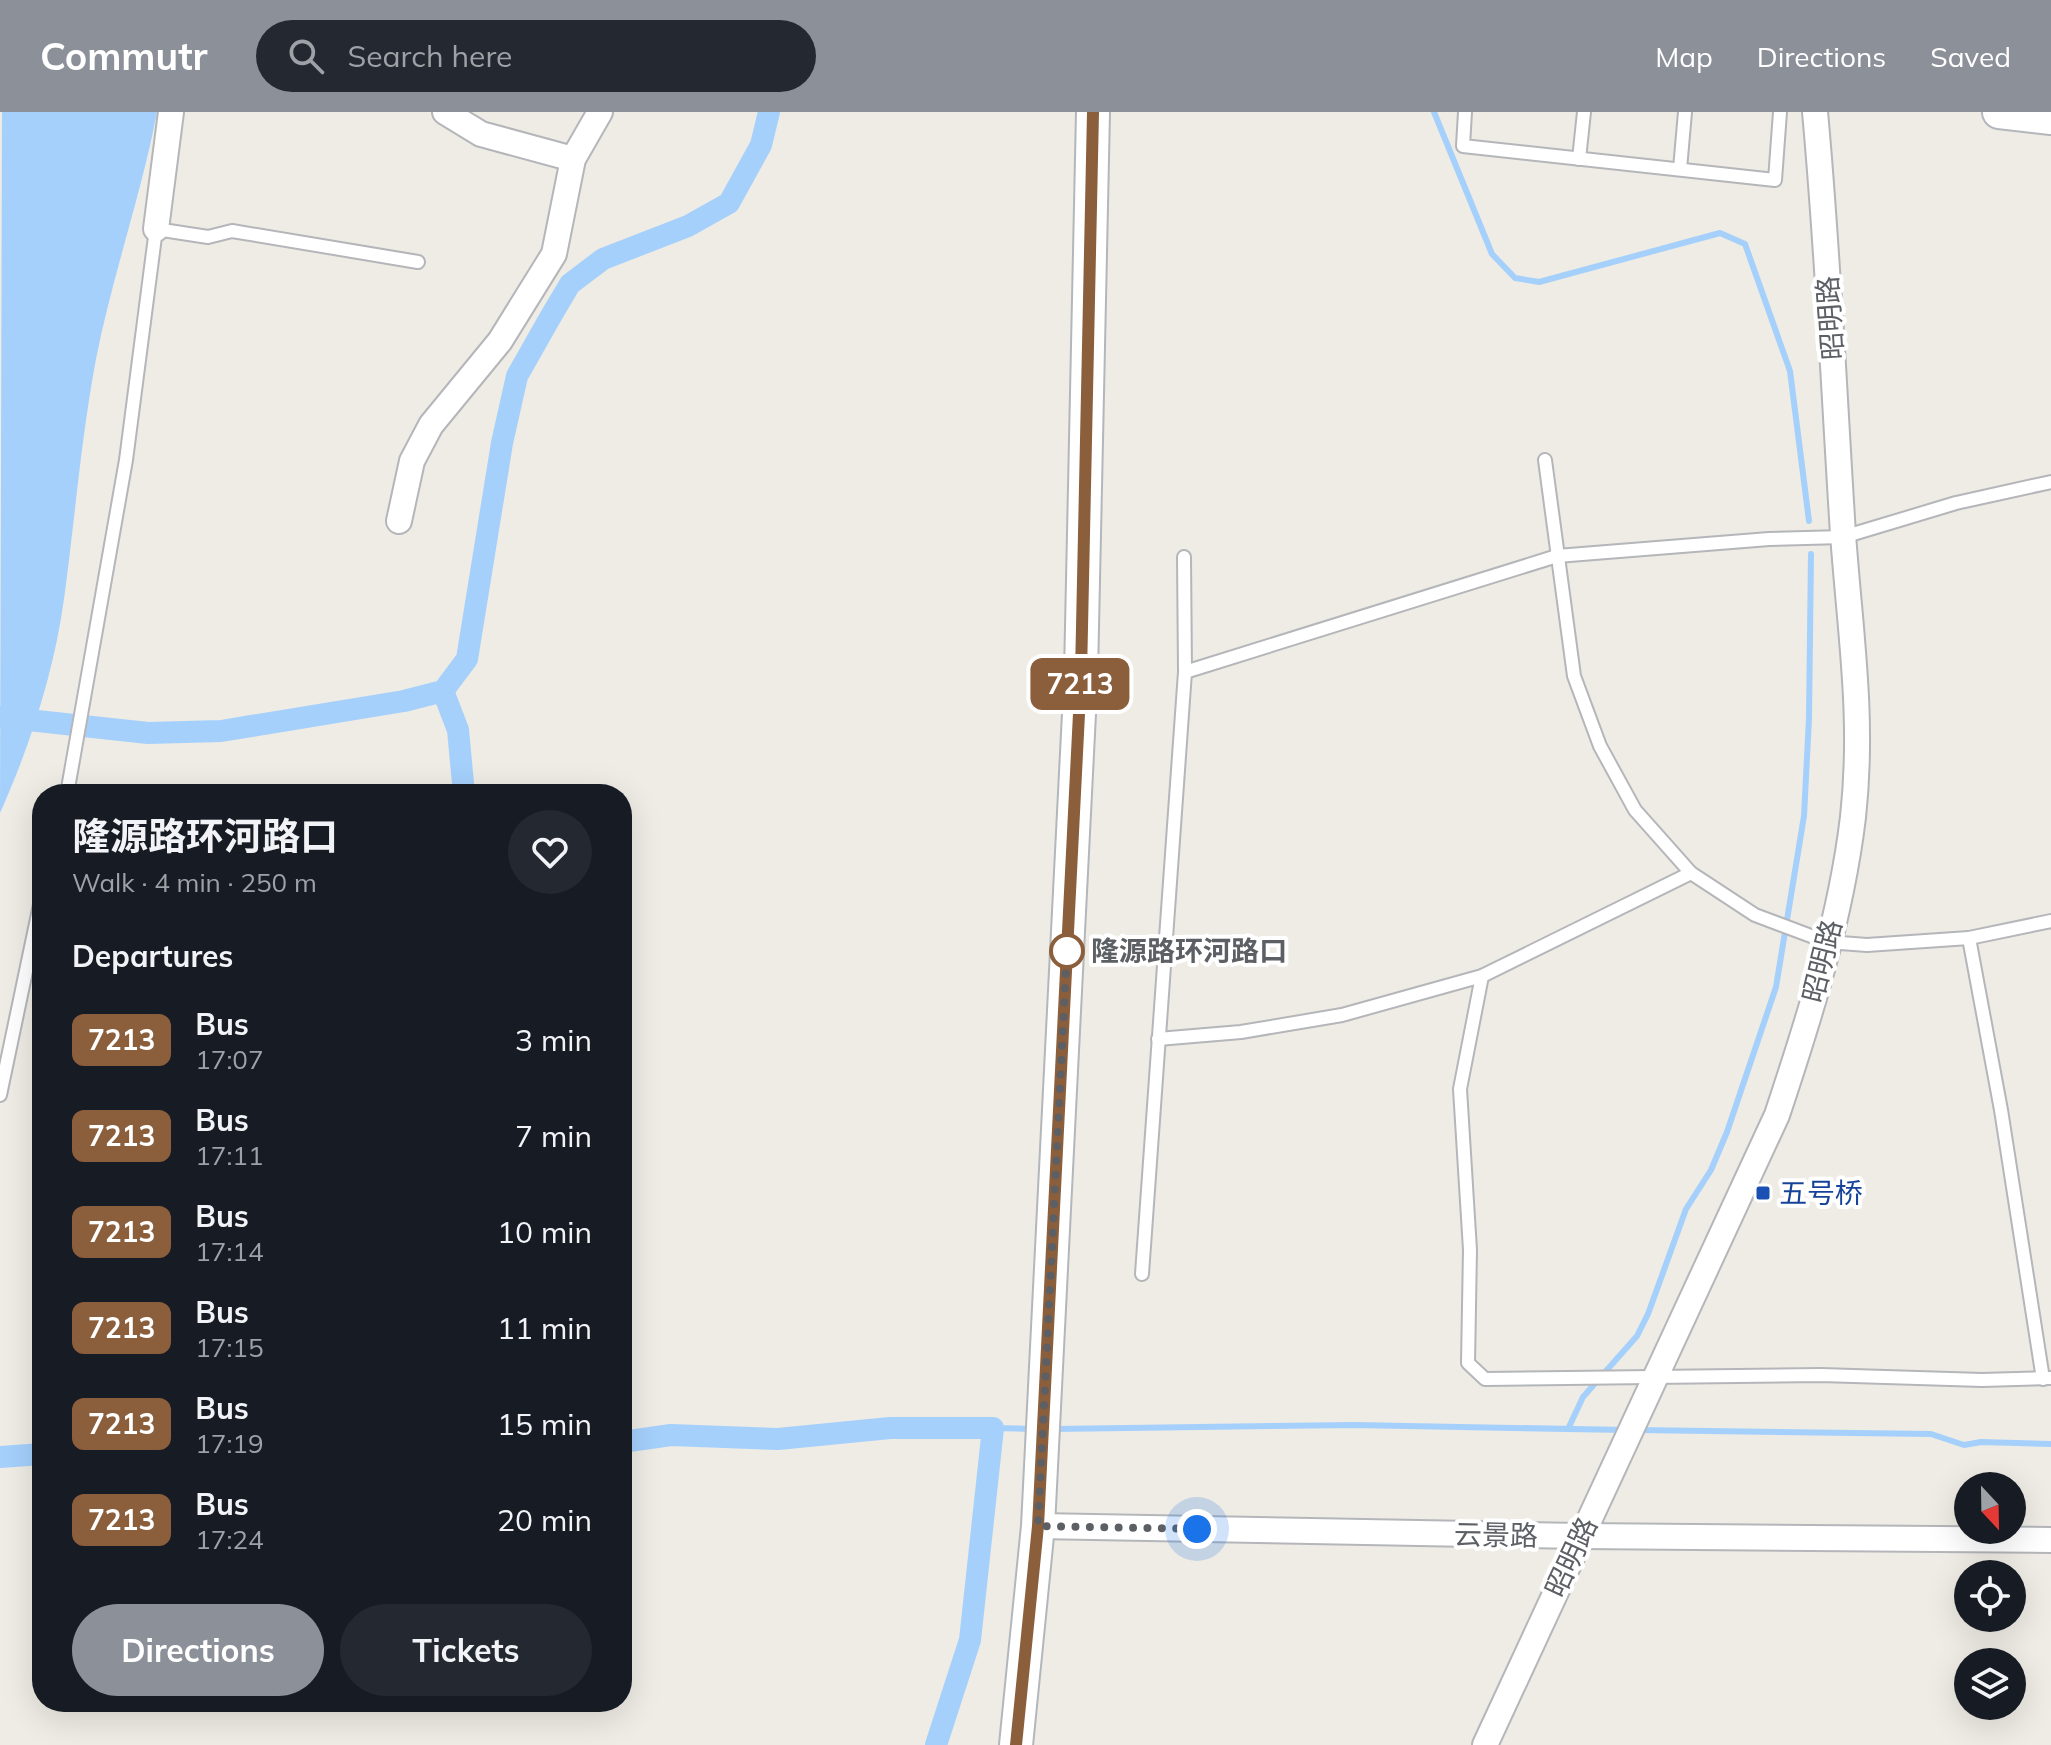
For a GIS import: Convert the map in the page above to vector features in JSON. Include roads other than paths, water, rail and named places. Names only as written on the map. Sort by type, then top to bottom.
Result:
[{"type":"main road","points":[[1016,1745],[1038,1526],[1081,674],[1093,112]]},
{"type":"main road","points":[[1999,112],[2051,118]]},
{"type":"street","points":[[156,229],[171,112]]},
{"type":"street","points":[[445,112],[481,134],[573,159]]},
{"type":"street","points":[[399,521],[412,461],[431,425],[500,341],[554,254],[564,217],[573,159],[600,112]]},
{"type":"street","name":"昭明路","points":[[1485,1745],[1609,1476],[1659,1377],[1777,1115],[1827,942],[1852,818],[1859,736],[1815,112]]},
{"type":"street","name":"云景路","points":[[1038,1526],[1581,1536],[2051,1540]]},
{"type":"lane","points":[[1465,112],[1463,146],[1775,180],[1780,112]]},
{"type":"lane","points":[[1579,159],[1584,112]]},
{"type":"lane","points":[[1680,169],[1685,112]]},
{"type":"lane","points":[[69,784],[126,460],[156,229],[208,237],[232,231],[418,262]]},
{"type":"lane","points":[[1545,460],[1574,676],[1600,746],[1635,810],[1691,873],[1730,900],[1778,924],[1827,942],[1867,945],[1969,938],[2051,921]]},
{"type":"lane","points":[[1185,672],[1557,556],[1769,539],[1843,537],[1956,503],[2051,482]]},
{"type":"lane","points":[[1142,1274],[1185,672],[1184,557]]},
{"type":"lane","points":[[1158,1039],[1241,1032],[1342,1015],[1482,976],[1691,873]]},
{"type":"lane","points":[[1482,976],[1460,1089],[1470,1250],[1468,1363],[1485,1379],[1821,1375],[2047,1378],[1969,938]]},
{"type":"lane","points":[[0,1095],[32,943]]},
{"type":"water","points":[[2,112],[157,112],[96,359],[54,654],[31,735],[0,813]]},
{"type":"waterway","points":[[0,717],[148,733],[221,731],[404,701],[443,691],[467,659],[502,443],[517,376],[570,284],[603,259],[688,226],[729,203],[761,145],[769,112]]},
{"type":"waterway","points":[[1434,112],[1492,254],[1515,278],[1539,282],[1720,233],[1745,244],[1790,371],[1809,521]]},
{"type":"waterway","points":[[1568,1429],[1583,1397],[1637,1336],[1648,1314],[1686,1209],[1711,1170],[1727,1132],[1776,987],[1804,816],[1811,554]]},
{"type":"waterway","points":[[443,691],[458,730],[463,784]]},
{"type":"waterway","points":[[1053,1429],[1354,1425],[1626,1430]]},
{"type":"waterway","points":[[632,1441],[671,1435],[778,1439],[890,1428],[993,1428],[970,1640],[936,1745]]},
{"type":"waterway","points":[[993,1428],[1034,1429]]},
{"type":"waterway","points":[[1637,1430],[1931,1434],[1964,1445],[1981,1442],[2051,1444]]},
{"type":"waterway","points":[[0,1457],[32,1455]]},
{"type":"place","name":"隆源路环河路口","points":[[1067,951]]},
{"type":"place","name":"五号桥","points":[[1763,1193]]}]
